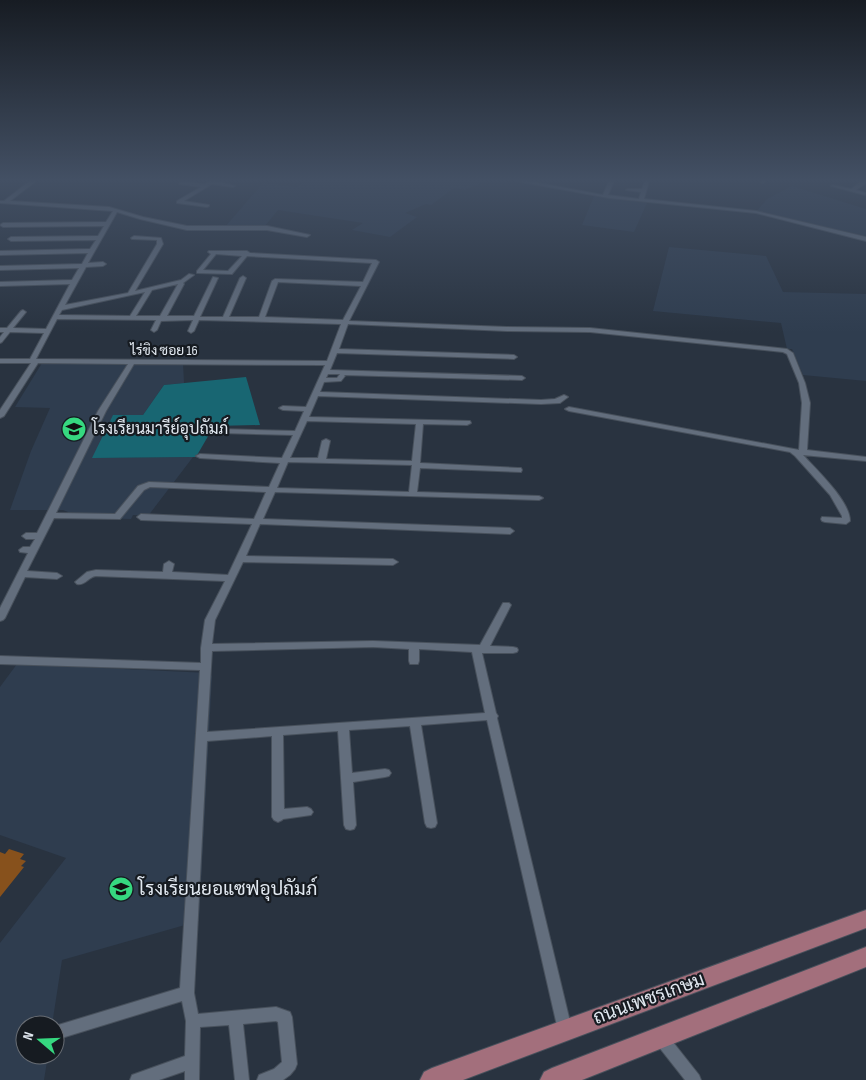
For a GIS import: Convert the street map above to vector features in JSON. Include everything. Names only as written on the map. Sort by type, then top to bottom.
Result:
[{"type":"main road","name":"ถนนเพชรเกษม","points":[[432,1080],[866,919]]},
{"type":"main road","points":[[552,1080],[866,957]]},
{"type":"street","points":[[0,416],[34,361],[74,282],[104,231]]},
{"type":"street","points":[[283,231],[307,235]]},
{"type":"street","points":[[838,231],[866,238]]},
{"type":"street","points":[[11,239],[100,238]]},
{"type":"street","points":[[130,294],[160,244],[159,239],[134,238]]},
{"type":"street","points":[[0,253],[93,251]]},
{"type":"street","points":[[192,1080],[193,1022],[187,993],[206,648],[210,620],[286,460],[335,351],[345,322],[375,262],[247,253],[213,252],[200,272],[230,273],[247,253]]},
{"type":"street","points":[[0,268],[103,264]]},
{"type":"street","points":[[61,308],[183,281],[191,276]]},
{"type":"street","points":[[191,331],[215,278]]},
{"type":"street","points":[[225,319],[242,278]]},
{"type":"street","points":[[261,319],[274,281],[364,284]]},
{"type":"street","points":[[0,284],[74,282]]},
{"type":"street","points":[[154,330],[181,284]]},
{"type":"street","points":[[132,318],[149,292]]},
{"type":"street","points":[[0,341],[22,312]]},
{"type":"street","points":[[56,317],[261,319],[507,329],[590,330],[785,350],[790,353],[802,383],[806,403],[802,449],[800,452]]},
{"type":"street","points":[[0,330],[49,331]]},
{"type":"street","points":[[335,351],[514,357]]},
{"type":"street","name":"ไร่ขิง ซอย 16","points":[[0,361],[132,362],[325,372]]},
{"type":"street","points":[[0,618],[102,411],[132,362]]},
{"type":"street","points":[[325,372],[338,380],[342,376]]},
{"type":"street","points":[[325,372],[522,378]]},
{"type":"street","points":[[315,394],[541,402],[557,401],[564,397]]},
{"type":"street","points":[[283,408],[309,409]]},
{"type":"street","points":[[569,409],[800,452],[866,459]]},
{"type":"street","points":[[304,419],[467,423]]},
{"type":"street","points":[[413,494],[420,422]]},
{"type":"street","points":[[221,431],[298,433]]},
{"type":"street","points":[[321,461],[326,441]]},
{"type":"street","points":[[800,452],[834,494],[846,516],[846,521],[842,522],[825,520]]},
{"type":"street","points":[[200,456],[416,464],[518,470]]},
{"type":"street","points":[[52,515],[117,516],[140,488],[149,484],[539,498]]},
{"type":"street","points":[[141,517],[510,531]]},
{"type":"street","points":[[26,536],[42,536]]},
{"type":"street","points":[[23,550],[34,550]]},
{"type":"street","points":[[240,559],[393,562]]},
{"type":"street","points":[[168,575],[169,564]]},
{"type":"street","points":[[80,582],[90,574],[96,573],[231,578]]},
{"type":"street","points":[[22,574],[57,576]]},
{"type":"street","points":[[506,604],[480,649],[493,716],[566,1030]]},
{"type":"street","points":[[206,648],[349,644],[513,650]]},
{"type":"street","points":[[414,646],[414,662]]},
{"type":"street","points":[[0,660],[205,667]]},
{"type":"street","points":[[202,737],[493,716]]},
{"type":"street","points":[[415,722],[431,823]]},
{"type":"street","points":[[343,727],[350,825]]},
{"type":"street","points":[[276,732],[278,815],[307,812]]},
{"type":"street","points":[[347,778],[385,773]]},
{"type":"street","points":[[65,1030],[187,993]]},
{"type":"street","points":[[193,1022],[276,1014],[285,1017],[290,1064],[282,1073],[264,1080]]},
{"type":"street","points":[[235,1018],[242,1080]]},
{"type":"street","points":[[660,1037],[693,1080]]},
{"type":"street","points":[[138,1080],[193,1061]]},
{"type":"shaded area","points":[[360,231],[398,231],[390,237]]},
{"type":"shaded area","points":[[846,231],[866,231],[866,236]]},
{"type":"shaded area","points":[[669,247],[766,256],[783,292],[866,294],[866,381],[803,375],[792,349],[787,349],[781,323],[653,311]]},
{"type":"shaded area","name":"โรงเรียนมารีย์อุปถัมภ์","points":[[42,363],[183,363],[184,383],[164,385],[143,415],[93,458],[193,457],[148,516],[133,515],[131,519],[66,517],[68,512],[63,510],[10,510],[31,451],[50,408],[15,407]]},
{"type":"shaded area","name":"โรงเรียนยอแซฟอุปถัมภ์","points":[[17,664],[209,673],[212,676],[199,921],[62,960],[54,1015],[15,1015],[15,1065],[46,1065],[44,1080],[0,1080],[0,943],[66,858],[0,835],[0,687]]},
{"type":"water","points":[[246,377],[260,425],[214,426],[196,457],[92,458],[113,415],[143,415],[164,385]]},
{"type":"building","points":[[9,849],[24,854],[20,859],[26,861],[21,866],[24,867],[0,897],[0,852],[5,854]]},
{"type":"place","name":"โรงเรียนมารีย์อุปถัมภ์","points":[[74,429]]},
{"type":"place","name":"โรงเรียนยอแซฟอุปถัมภ์","points":[[121,889]]}]
